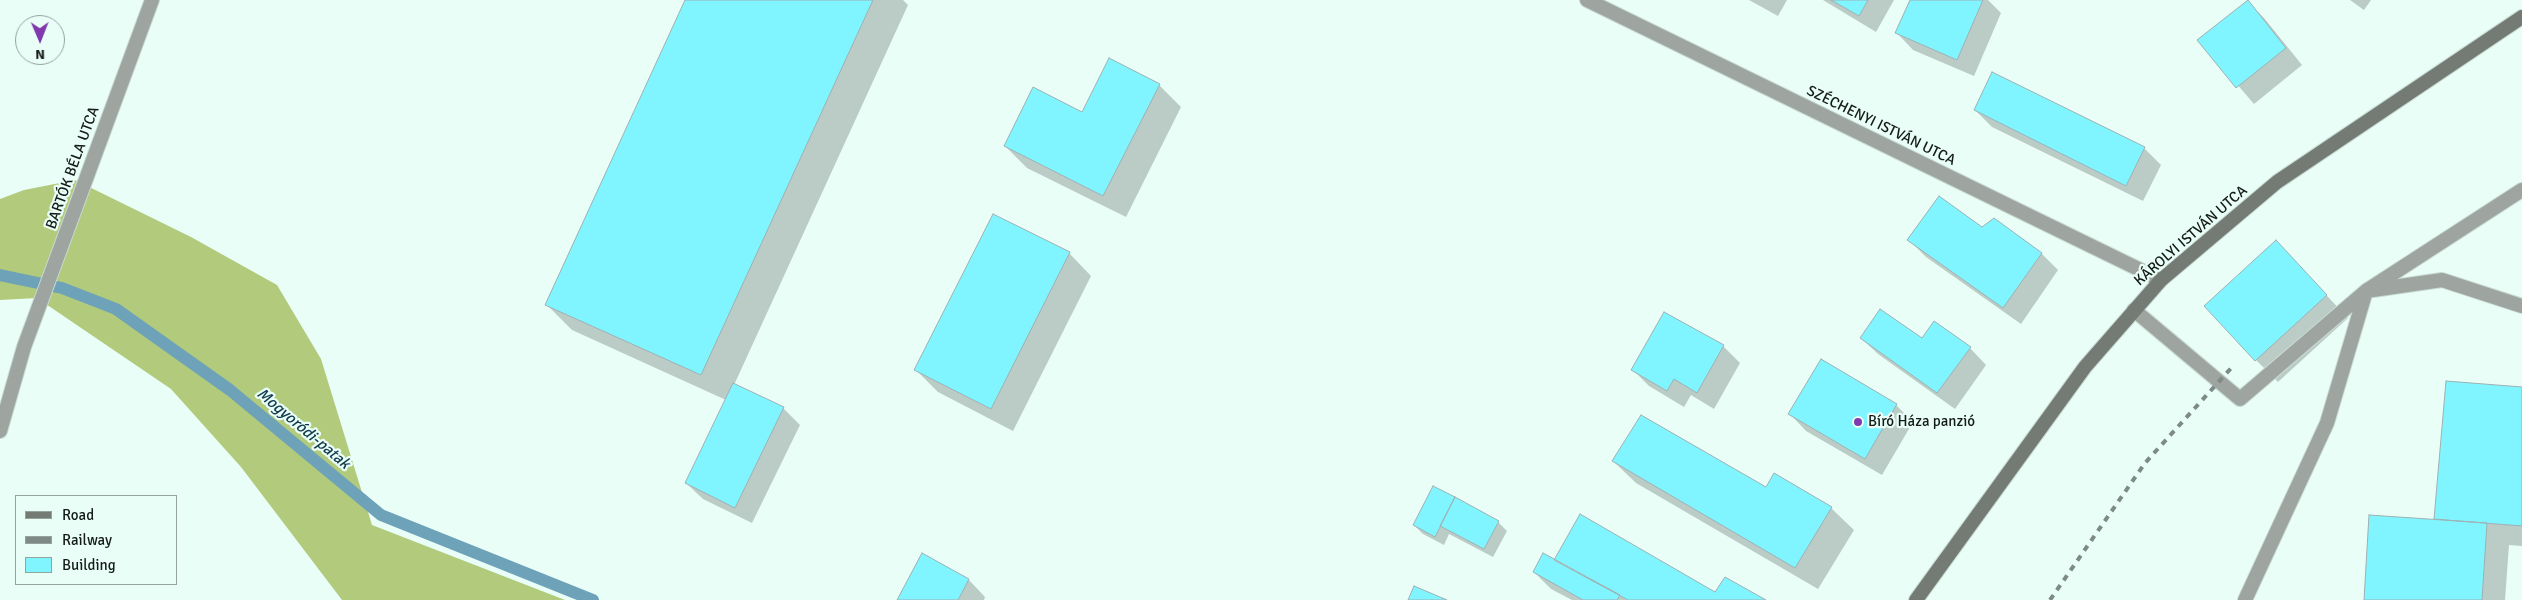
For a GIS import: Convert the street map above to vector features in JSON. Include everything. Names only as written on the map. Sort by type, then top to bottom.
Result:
[{"type":"main road","name":"KÁROLYI ISTVÁN UTCA","points":[[1916,600],[2085,367],[2161,280],[2277,182],[2522,17]]},
{"type":"street","name":"BARTÓK BÉLA UTCA","points":[[0,431],[24,347],[152,0]]},
{"type":"street","name":"SZÉCHENYI ISTVÁN UTCA","points":[[1587,0],[2161,280]]},
{"type":"street","points":[[2134,310],[2240,399],[2366,291],[2522,190]]},
{"type":"street","points":[[2366,291],[2442,280],[2522,306]]},
{"type":"street","points":[[2245,600],[2326,423],[2366,291]]},
{"type":"green space","points":[[75,180],[191,237],[277,285],[321,359],[372,525],[565,600],[342,600],[241,467],[171,389],[37,298],[0,300],[0,199],[24,190]]},
{"type":"building","points":[[685,0],[873,0],[701,375],[545,305]]},
{"type":"building","points":[[1831,0],[1868,0],[1859,16]]},
{"type":"building","points":[[1910,0],[1983,0],[1957,60],[1895,33]]},
{"type":"building","points":[[2248,0],[2286,48],[2236,88],[2197,40]]},
{"type":"building","points":[[1109,58],[1160,84],[1103,196],[1004,146],[1033,87],[1082,112]]},
{"type":"building","points":[[1992,72],[2145,147],[2126,186],[1974,110]]},
{"type":"building","points":[[1939,196],[1982,227],[1994,218],[2042,253],[2003,308],[1907,240]]},
{"type":"building","points":[[993,214],[1070,252],[991,409],[914,370]]},
{"type":"building","points":[[2276,240],[2327,295],[2255,361],[2204,306]]},
{"type":"building","points":[[1880,309],[1922,338],[1934,321],[1971,347],[1937,393],[1860,338]]},
{"type":"building","points":[[1664,312],[1724,345],[1697,393],[1674,379],[1667,391],[1631,370]]},
{"type":"building","points":[[1821,359],[1897,404],[1865,459],[1788,414]]},
{"type":"building","points":[[2446,381],[2522,387],[2522,526],[2434,519]]},
{"type":"building","points":[[733,383],[784,407],[735,508],[685,483]]},
{"type":"building","points":[[1641,415],[1766,487],[1774,473],[1832,507],[1795,568],[1612,461]]},
{"type":"building","points":[[1433,486],[1455,497],[1435,537],[1413,525]]},
{"type":"building","points":[[1455,497],[1499,521],[1484,549],[1440,526]]},
{"type":"building","points":[[1580,514],[1715,592],[1725,577],[1766,600],[1628,600],[1554,560]]},
{"type":"building","points":[[2369,515],[2487,523],[2482,600],[2364,600]]},
{"type":"building","points":[[922,553],[969,579],[958,600],[897,600]]},
{"type":"building","points":[[1543,553],[1620,595],[1617,600],[1583,600],[1533,572]]},
{"type":"building","points":[[1414,586],[1447,600],[1408,600]]},
{"type":"waterway","name":"Mogyoródi-patak","points":[[0,275],[62,288],[116,309],[230,390],[381,515],[593,600]]},
{"type":"railway","points":[[2050,600],[2145,463],[2234,365]]},
{"type":"place","name":"Bíró Háza panzió","points":[[1858,422]]}]
